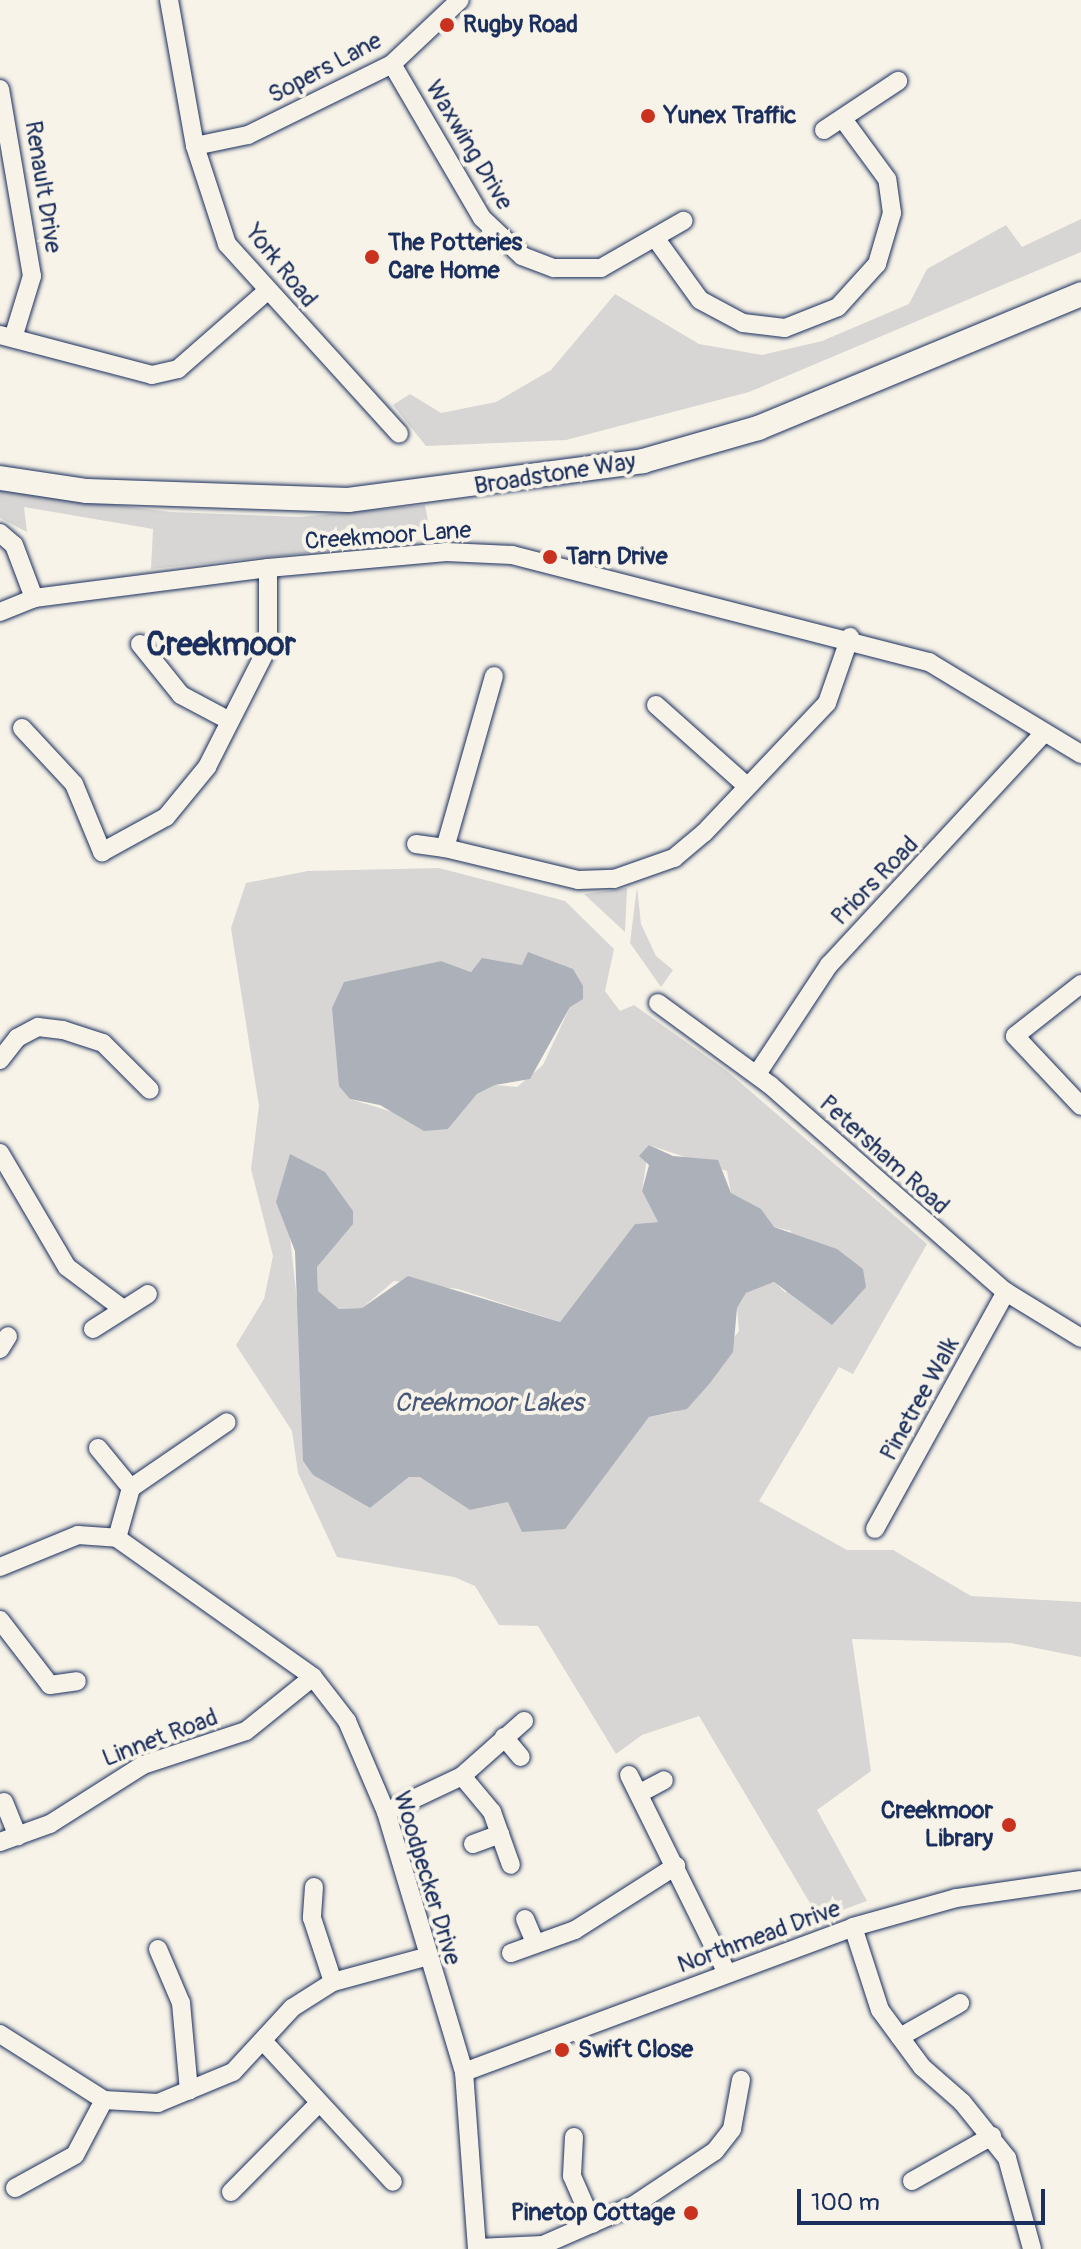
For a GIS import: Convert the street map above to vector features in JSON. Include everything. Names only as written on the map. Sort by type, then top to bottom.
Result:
[{"type":"street","name":"York Road","points":[[169,0],[195,146],[227,244],[399,434]]},
{"type":"street","name":"Sopers Lane","points":[[195,146],[248,135],[392,64],[460,0]]},
{"type":"street","name":"Waxwing Drive","points":[[392,64],[482,218],[522,256],[580,272],[656,239],[683,221]]},
{"type":"street","points":[[824,130],[898,81]]},
{"type":"street","name":"Renault Drive","points":[[0,89],[32,276],[6,336]]},
{"type":"street","points":[[656,239],[700,300],[743,323],[785,328],[838,307],[877,264],[892,213],[887,179],[843,119]]},
{"type":"street","points":[[6,336],[152,375],[178,369],[267,291]]},
{"type":"street","name":"Broadstone Way","points":[[0,478],[87,491],[348,500],[643,461],[758,428],[1081,294]]},
{"type":"street","points":[[0,533],[14,545],[34,598]]},
{"type":"street","name":"Creekmoor Lane","points":[[0,612],[34,598],[268,568],[446,552],[512,555],[850,637],[929,662],[1081,754]]},
{"type":"street","points":[[22,728],[74,784],[105,861],[183,803],[268,647],[268,568]]},
{"type":"street","points":[[416,844],[578,880],[634,876],[674,858],[827,703],[850,637]]},
{"type":"street","points":[[140,644],[181,695],[228,720]]},
{"type":"street","points":[[445,848],[494,676]]},
{"type":"street","points":[[656,705],[747,786]]},
{"type":"street","name":"Priors Road","points":[[757,1074],[829,965],[1044,733]]},
{"type":"street","points":[[1081,984],[1015,1036],[1081,1106]]},
{"type":"street","name":"Petersham Road","points":[[658,1003],[757,1074],[1006,1292],[1081,1338]]},
{"type":"street","points":[[0,1060],[38,1027],[63,1030],[103,1043],[150,1090]]},
{"type":"street","points":[[0,1153],[67,1267],[123,1309]]},
{"type":"street","name":"Pinetree Walk","points":[[875,1529],[1006,1292]]},
{"type":"street","points":[[93,1329],[148,1294]]},
{"type":"street","points":[[0,1567],[67,1537],[117,1538],[131,1488],[227,1422]]},
{"type":"street","points":[[98,1448],[131,1488]]},
{"type":"street","name":"Woodpecker Drive","points":[[117,1538],[313,1677],[347,1721],[386,1812],[425,1957],[464,2072],[477,2248]]},
{"type":"street","points":[[0,1620],[53,1694],[77,1681]]},
{"type":"street","name":"Linnet Road","points":[[4,1802],[9,1839],[50,1824],[143,1765],[246,1731],[313,1677]]},
{"type":"street","points":[[386,1812],[462,1776],[524,1721]]},
{"type":"street","points":[[504,1737],[521,1757]]},
{"type":"street","points":[[629,1775],[726,1971]]},
{"type":"street","points":[[462,1776],[500,1834],[511,1865]]},
{"type":"street","points":[[640,1793],[664,1780]]},
{"type":"street","points":[[473,1844],[500,1834]]},
{"type":"street","points":[[511,1953],[575,1930],[676,1866]]},
{"type":"street","name":"Northmead Drive","points":[[464,2072],[611,2022],[726,1971],[853,1927],[956,1898],[1081,1880]]},
{"type":"street","points":[[314,1887],[312,1918],[333,1982]]},
{"type":"street","points":[[525,1919],[535,1943]]},
{"type":"street","points":[[853,1927],[880,2010],[900,2037],[992,2136],[1007,2158],[1032,2249]]},
{"type":"street","points":[[158,1949],[181,2003],[189,2091]]},
{"type":"street","points":[[0,2034],[104,2100],[158,2103],[213,2086],[264,2042],[292,2008],[333,1982],[425,1957]]},
{"type":"street","points":[[900,2037],[960,2003]]},
{"type":"street","points":[[264,2042],[316,2106],[393,2182]]},
{"type":"street","points":[[477,2248],[543,2245],[593,2224],[715,2151],[732,2129],[741,2080]]},
{"type":"street","points":[[15,2188],[75,2155],[104,2100]]},
{"type":"street","points":[[231,2192],[316,2106]]},
{"type":"street","points":[[912,2181],[992,2136]]},
{"type":"street","points":[[574,2137],[572,2176],[593,2224]]},
{"type":"shaded area","points":[[1081,219],[1081,252],[749,392],[566,440],[426,446],[393,405],[410,394],[441,413],[496,402],[551,370],[615,294],[699,344],[762,355],[822,341],[909,304],[927,269],[1006,225],[1022,247]]},
{"type":"shaded area","points":[[0,490],[170,512],[299,517],[425,505],[428,521],[407,543],[151,569],[153,529],[24,507],[27,532],[0,518]]},
{"type":"shaded area","points":[[439,868],[565,901],[614,949],[605,991],[620,1011],[634,1005],[727,1071],[927,1244],[853,1374],[839,1367],[759,1501],[847,1550],[893,1550],[971,1596],[1081,1602],[1081,1657],[1011,1643],[852,1639],[871,1771],[817,1810],[867,1901],[809,1922],[817,1915],[699,1716],[642,1735],[616,1754],[538,1626],[499,1625],[475,1586],[454,1577],[337,1557],[298,1473],[292,1431],[236,1345],[264,1299],[273,1256],[251,1169],[259,1106],[231,928],[246,883],[308,871]],"holes":[[[482,959],[522,965],[570,1007],[543,1065],[517,1087],[495,1085],[477,1094],[448,1129],[350,1099],[344,983],[441,961],[471,972]],[[649,1145],[727,1171],[731,1193],[774,1227],[791,1231],[786,1293],[774,1282],[746,1293],[737,1308],[739,1331],[676,1412],[649,1417],[565,1528],[508,1502],[470,1510],[421,1477],[409,1477],[370,1508],[313,1475],[303,1461],[303,1354],[288,1219],[341,1236],[317,1267],[318,1291],[339,1309],[362,1308],[394,1281],[458,1289],[560,1322],[635,1224],[658,1222],[642,1191]]]},
{"type":"shaded area","points":[[637,887],[641,924],[656,956],[673,970],[661,987],[630,943]]},
{"type":"shaded area","points":[[627,888],[625,932],[584,894]]},
{"type":"water","points":[[528,952],[573,969],[583,986],[583,999],[570,1007],[530,1079],[495,1085],[477,1094],[448,1129],[424,1131],[380,1105],[350,1099],[339,1086],[332,1008],[344,982],[441,961],[471,972],[482,958],[522,965]]},
{"type":"water","name":"Creekmoor Lakes","points":[[649,1145],[673,1156],[718,1160],[731,1193],[761,1209],[774,1227],[837,1249],[863,1269],[866,1287],[832,1325],[774,1282],[746,1293],[737,1308],[733,1352],[710,1383],[687,1409],[649,1417],[565,1529],[522,1532],[508,1502],[470,1510],[420,1477],[409,1477],[370,1508],[313,1475],[303,1461],[295,1251],[276,1202],[290,1154],[325,1172],[353,1211],[353,1224],[317,1267],[318,1291],[339,1309],[362,1308],[408,1276],[560,1322],[635,1224],[658,1222],[642,1191],[649,1165],[639,1156]]},
{"type":"place","name":"Rugby Road","points":[[447,25]]},
{"type":"place","name":"Yunex Traffic","points":[[648,116]]},
{"type":"place","name":"The Potteries Care Home","points":[[372,257]]},
{"type":"place","name":"Tarn Drive","points":[[550,557]]},
{"type":"place","name":"Creekmoor Library","points":[[1009,1825]]},
{"type":"place","name":"Swift Close","points":[[562,2050]]},
{"type":"place","name":"Pinetop Cottage","points":[[691,2213]]},
{"type":"district","name":"Creekmoor","points":[[221,645]]}]
